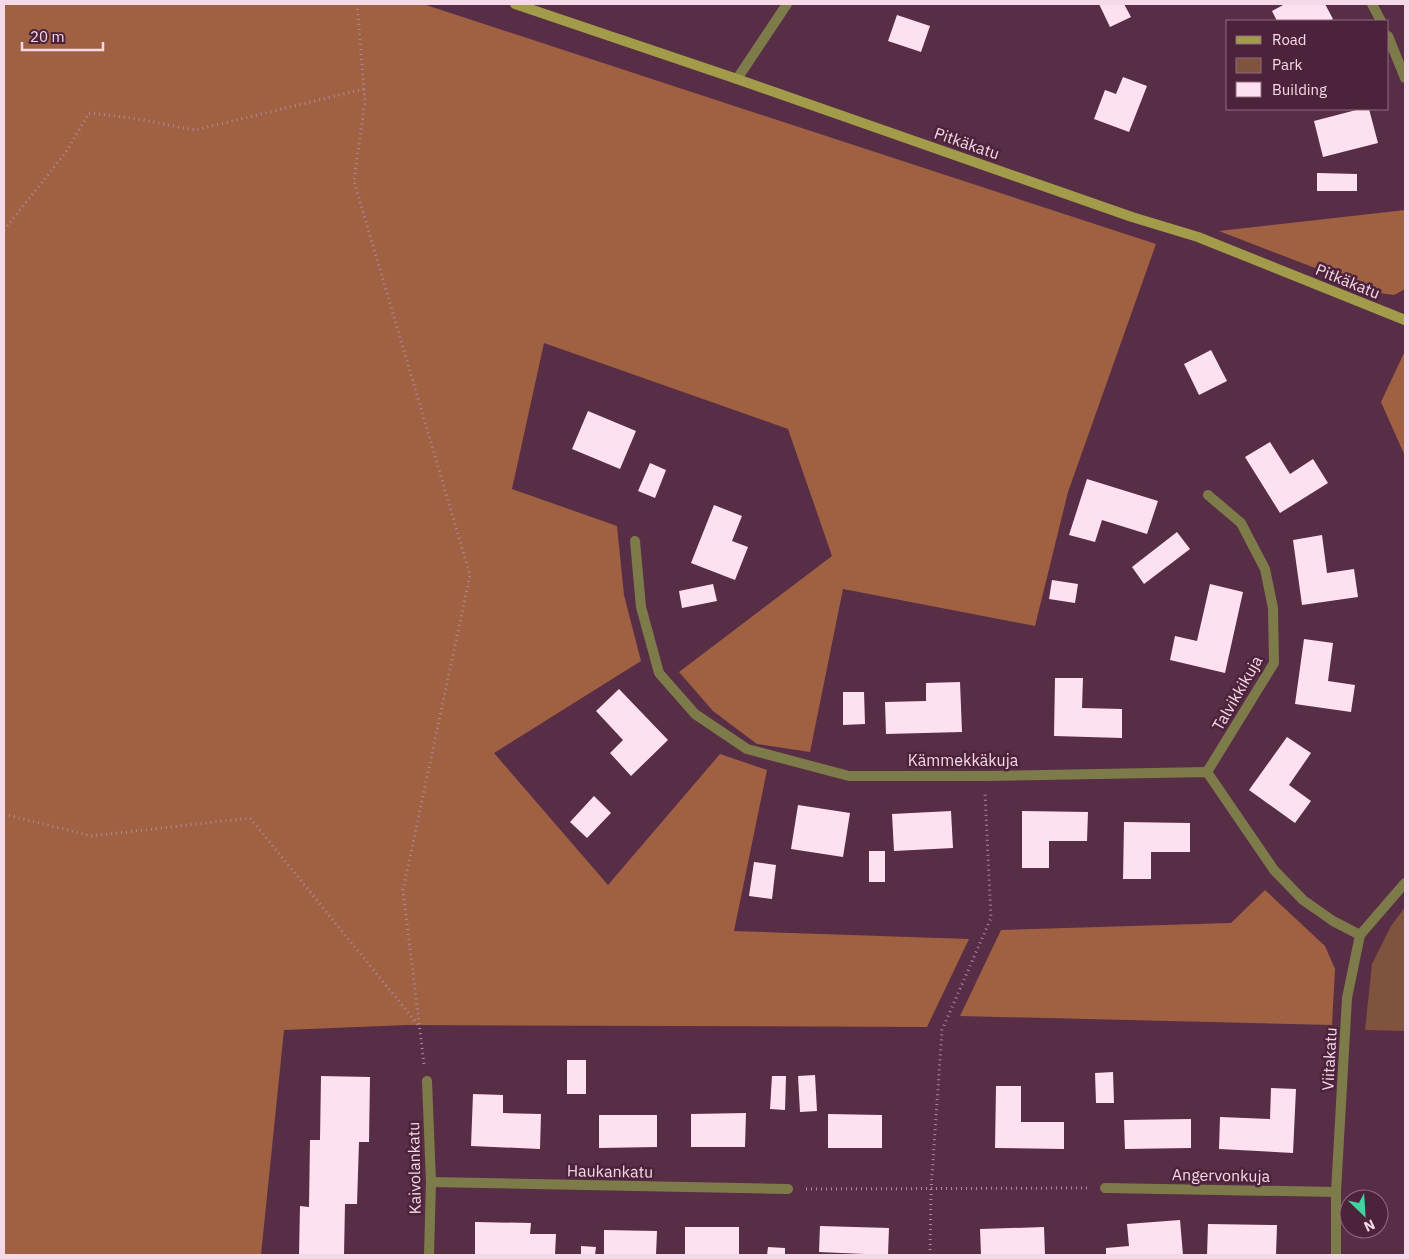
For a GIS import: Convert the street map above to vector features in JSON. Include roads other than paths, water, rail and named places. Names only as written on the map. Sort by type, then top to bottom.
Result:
[{"type":"street","name":"Pitkäkatu","points":[[515,4],[737,79],[1132,217],[1198,237],[1405,320]]},
{"type":"street","points":[[737,79],[787,4]]},
{"type":"street","points":[[1372,4],[1380,20]]},
{"type":"street","points":[[1389,38],[1405,78]]},
{"type":"street","name":"Talvikkikuja","points":[[1207,772],[1274,663],[1273,608],[1264,568],[1241,523],[1208,495]]},
{"type":"street","name":"Kämmekkäkuja","points":[[636,541],[640,607],[659,673],[695,714],[747,749],[850,776],[984,776],[1207,772]]},
{"type":"street","points":[[1207,772],[1274,870],[1303,900],[1333,921],[1360,935]]},
{"type":"street","name":"Viitakatu","points":[[1336,1255],[1336,1192],[1347,998],[1360,935],[1405,883]]},
{"type":"street","name":"Kaivolankatu","points":[[426,1081],[431,1182],[430,1255]]},
{"type":"street","name":"Haukankatu","points":[[431,1182],[788,1189]]},
{"type":"street","name":"Angervonkuja","points":[[1105,1188],[1336,1192]]}]
